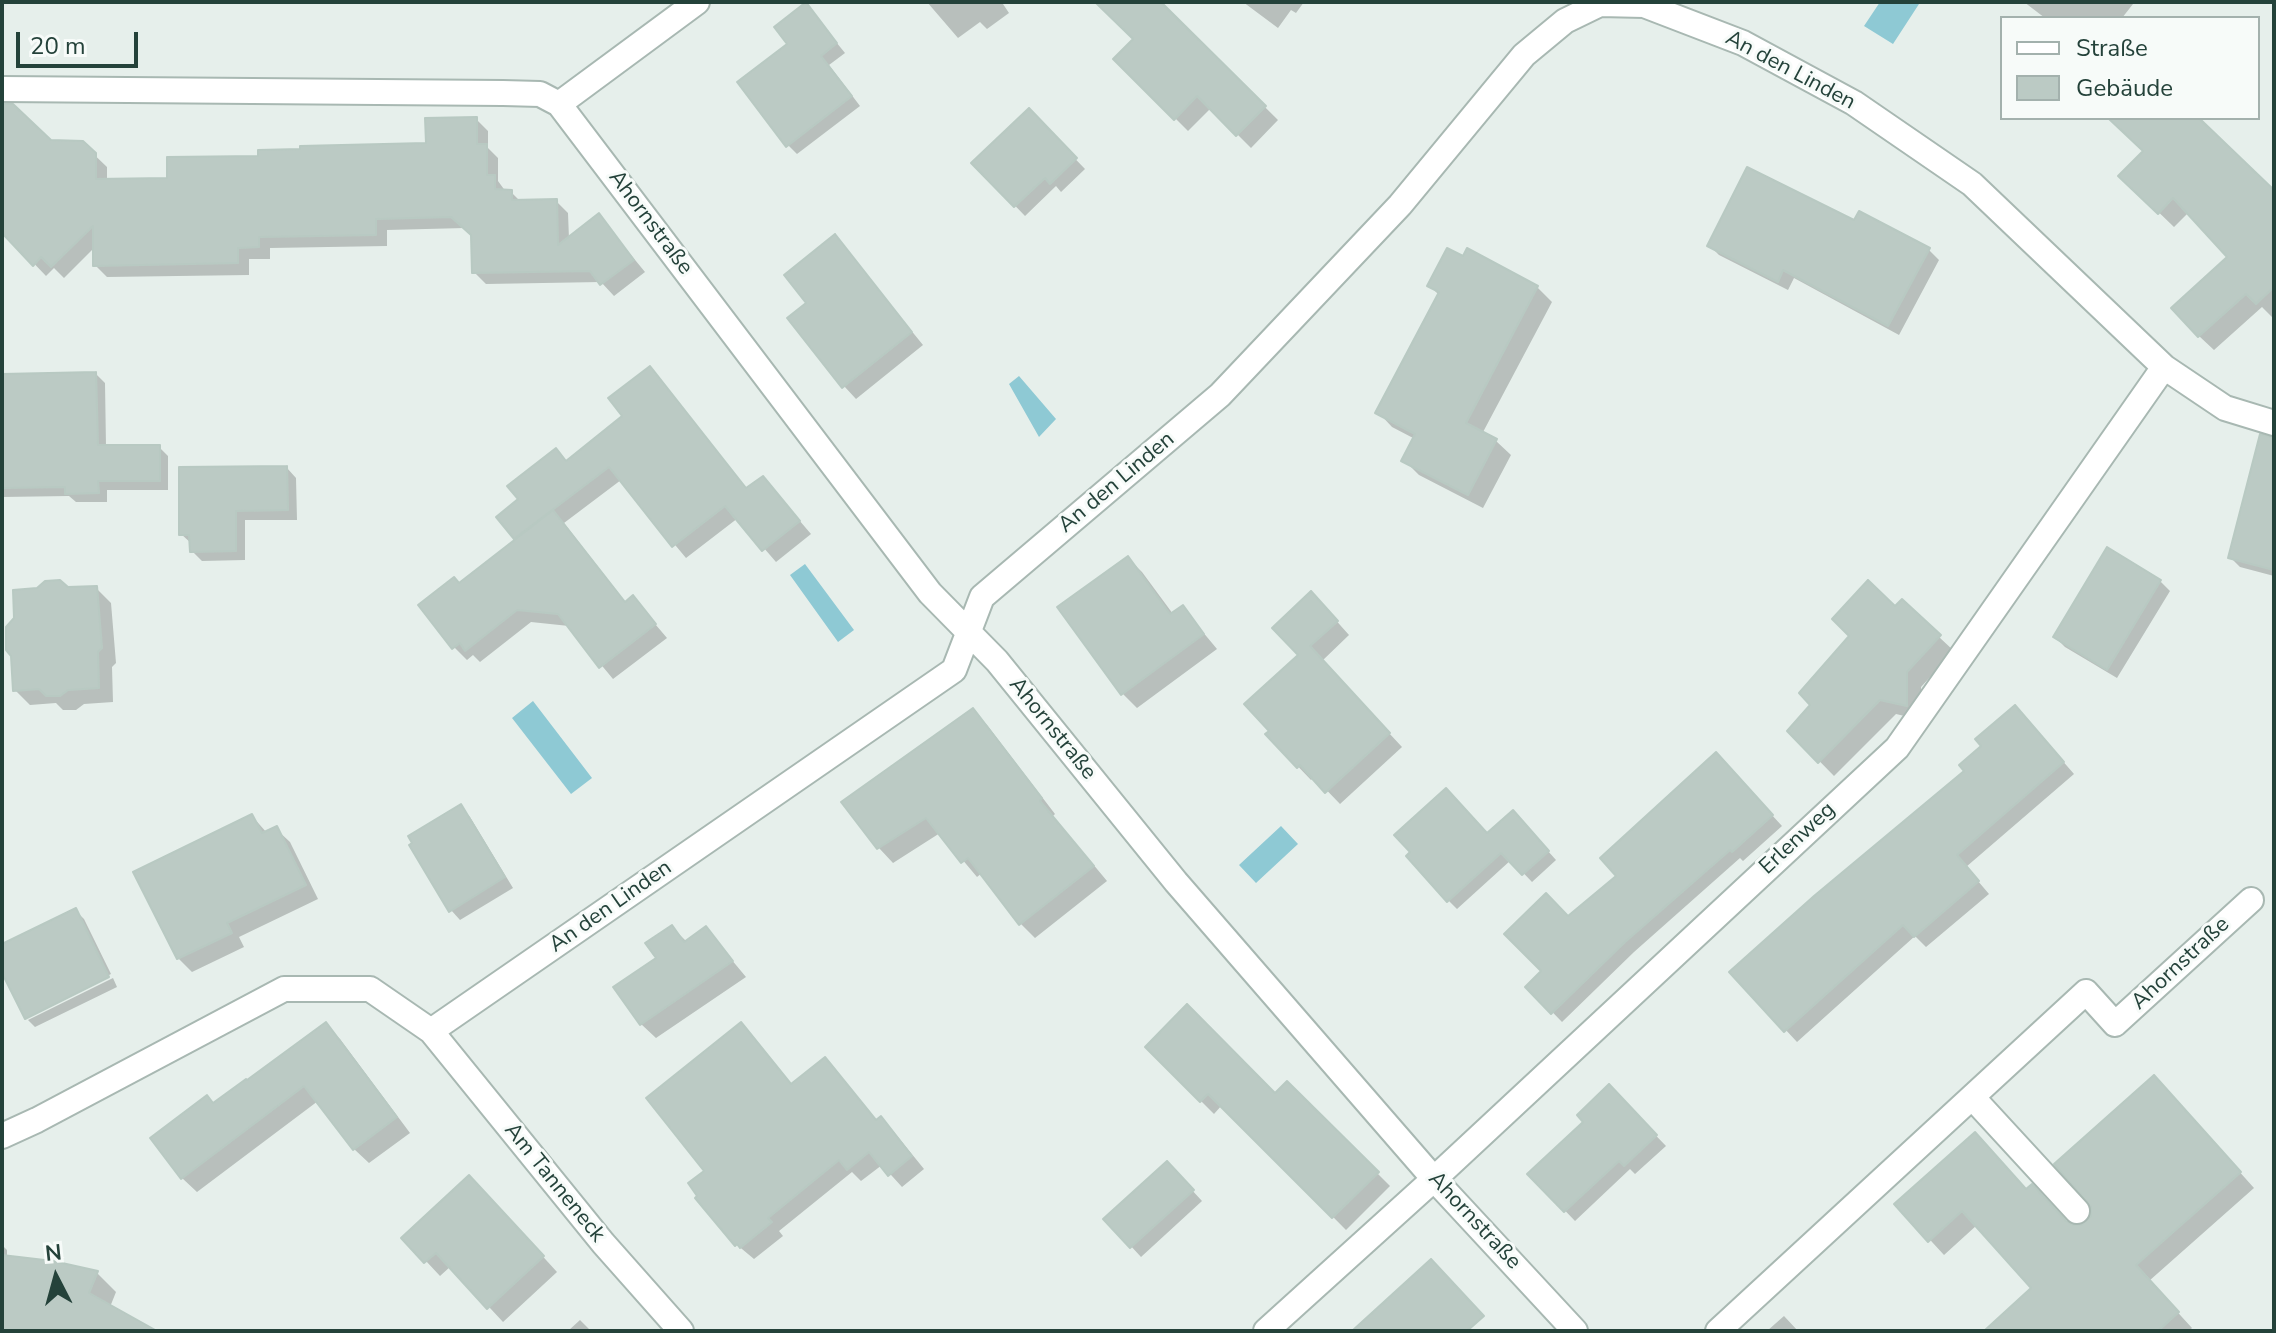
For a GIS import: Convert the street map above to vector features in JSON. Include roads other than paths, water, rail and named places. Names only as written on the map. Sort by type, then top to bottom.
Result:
[{"type":"street","points":[[2,89],[503,93],[540,94],[559,104],[697,2]]},
{"type":"street","name":"An den Linden","points":[[431,1031],[954,670],[982,597],[1220,395],[1400,205],[1524,55],[1565,21],[1600,4],[1644,5],[1743,43],[1854,103],[1972,184],[2164,367]]},
{"type":"street","name":"Ahornstraße","points":[[559,104],[930,593],[970,632],[1176,882],[1434,1179],[1575,1331]]},
{"type":"street","points":[[2164,367],[2225,408],[2274,423]]},
{"type":"street","name":"Erlenweg","points":[[1266,1331],[1897,748],[2164,367]]},
{"type":"street","name":"Ahornstraße","points":[[1718,1331],[2086,992],[2115,1024],[2251,900]]},
{"type":"street","points":[[2,1136],[284,989],[370,989],[431,1031]]},
{"type":"street","name":"Am Tanneneck","points":[[431,1031],[603,1243],[681,1331]]},
{"type":"street","points":[[1972,1097],[2077,1211]]},
{"type":"water","points":[[1880,2],[1919,4],[1893,44],[1864,26]]},
{"type":"water","points":[[1019,376],[1056,419],[1039,437],[1009,384]]},
{"type":"water","points":[[805,564],[854,630],[838,642],[790,575]]},
{"type":"water","points":[[533,701],[592,778],[571,794],[512,718]]},
{"type":"water","points":[[1281,826],[1298,844],[1256,883],[1239,865]]}]
